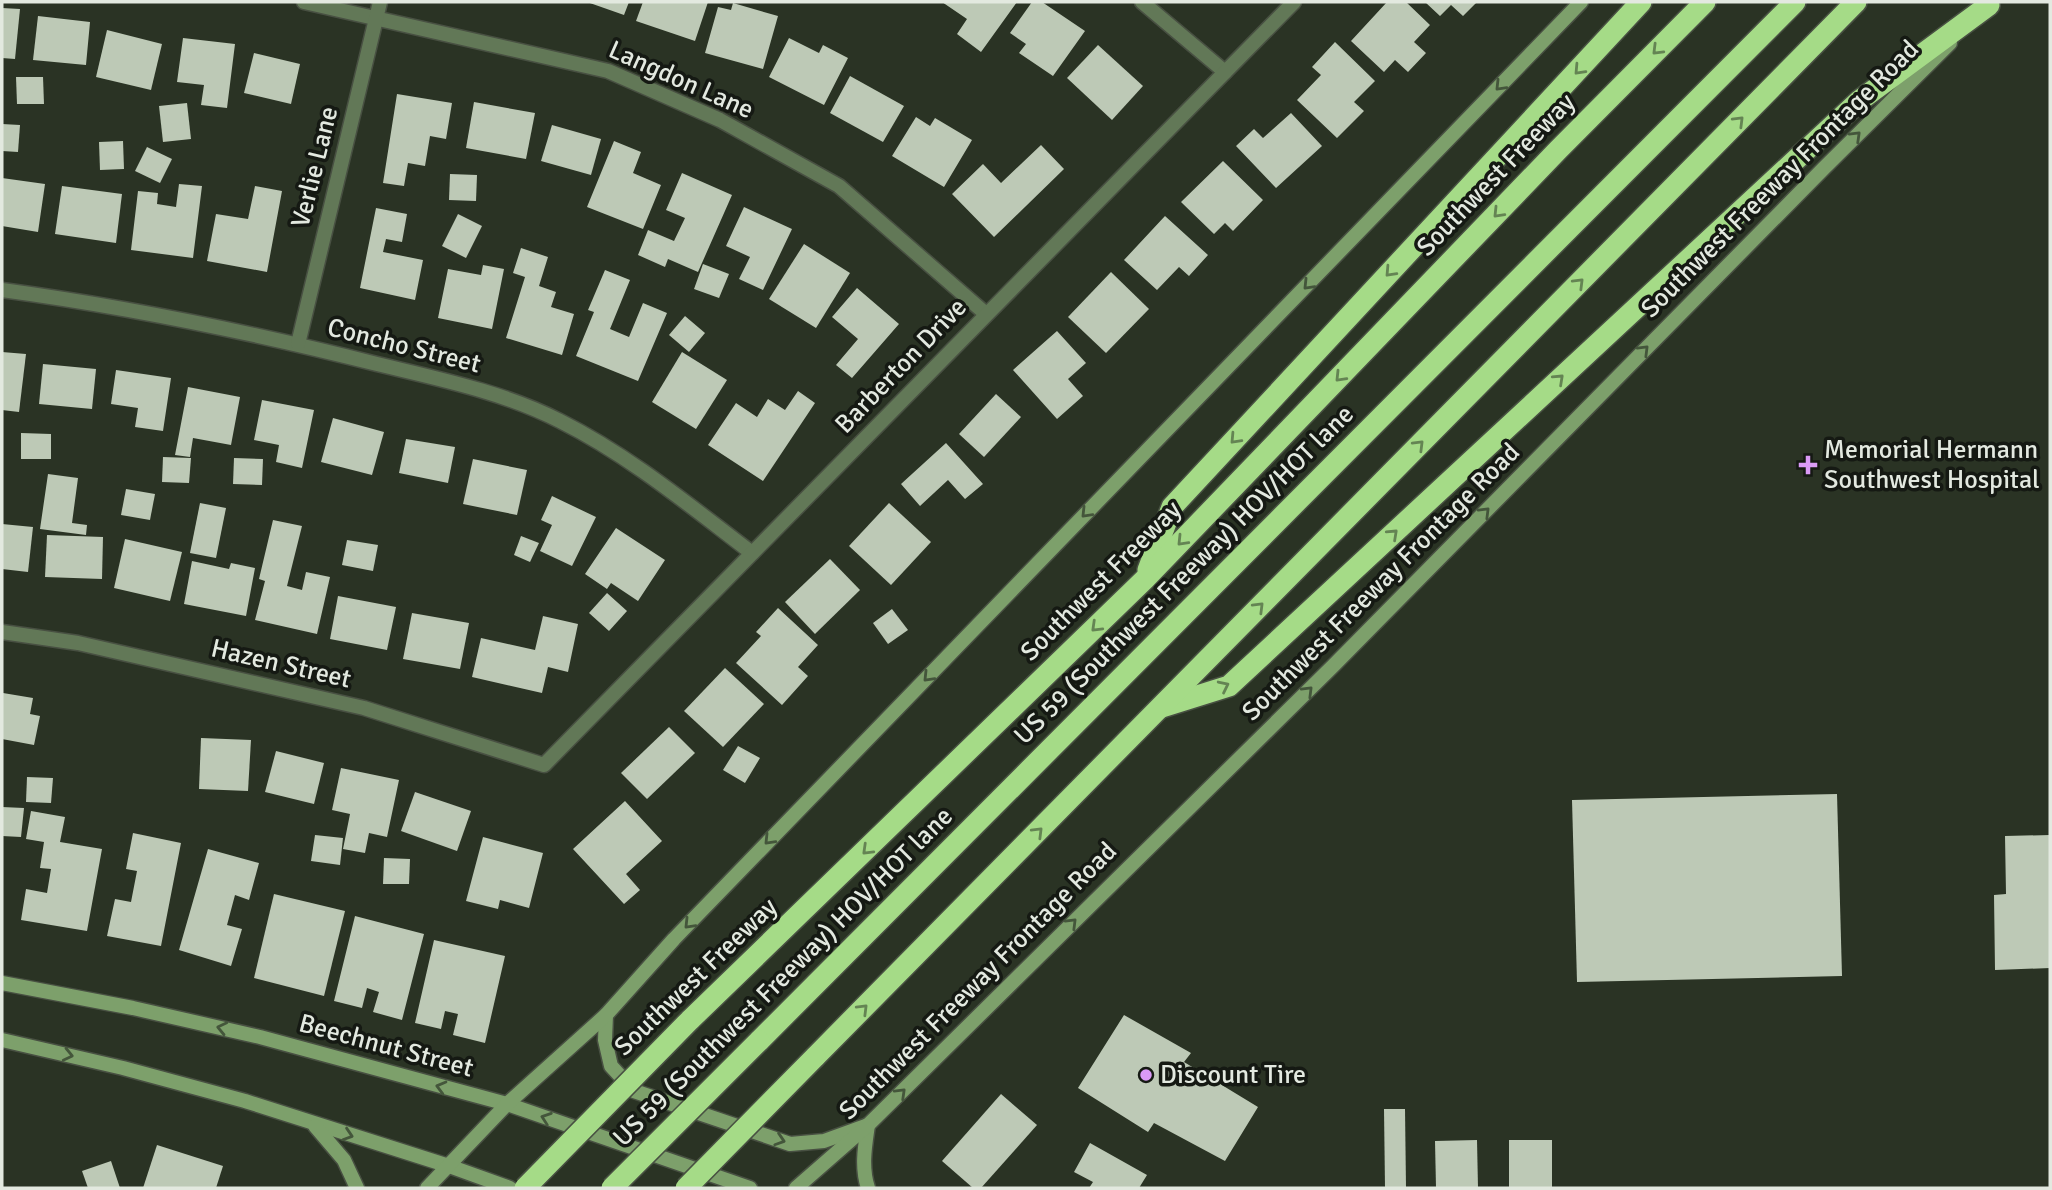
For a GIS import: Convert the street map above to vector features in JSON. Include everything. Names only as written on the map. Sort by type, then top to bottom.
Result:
[{"type":"highway","points":[[1145,579],[1172,507],[1642,2]]},
{"type":"highway","name":"Southwest Freeway","points":[[525,1188],[690,1020],[1145,579],[1558,150],[1705,2]]},
{"type":"highway","name":"US 59 (Southwest Freeway) HOV/HOT lane","points":[[612,1188],[1795,2]]},
{"type":"highway","points":[[685,1188],[1856,2]]},
{"type":"highway","points":[[1160,708],[1229,686],[1859,101],[1991,4]]},
{"type":"main road","points":[[427,1188],[508,1104],[606,1015],[692,920],[1581,2]]},
{"type":"main road","name":"Southwest Freeway Frontage Road","points":[[796,1188],[868,1125],[1324,675],[1824,167],[1991,4]]},
{"type":"main road","name":"Beechnut Street","points":[[2,982],[132,1007],[260,1037],[508,1104],[750,1188]]},
{"type":"main road","points":[[606,1015],[605,1040],[611,1066],[634,1091],[790,1144],[824,1140],[868,1125],[864,1154],[868,1188]]},
{"type":"main road","points":[[2,1040],[123,1068],[245,1101],[510,1188]]},
{"type":"main road","points":[[315,1125],[344,1160],[357,1188]]},
{"type":"street","name":"Langdon Lane","points":[[304,2],[608,71],[720,120],[839,186],[986,314]]},
{"type":"street","name":"Verlie Lane","points":[[298,344],[380,2]]},
{"type":"street","points":[[1142,2],[1225,72]]},
{"type":"street","name":"Barberton Drive","points":[[544,765],[1294,2]]},
{"type":"street","name":"Concho Street","points":[[2,290],[84,301],[298,344],[475,388],[557,419],[620,453],[752,553]]},
{"type":"street","name":"Hazen Street","points":[[2,632],[78,643],[364,708],[544,765]]},
{"type":"building","points":[[587,2],[629,2],[624,15]]},
{"type":"building","points":[[643,2],[708,2],[695,41],[636,21]]},
{"type":"building","points":[[942,2],[1017,2],[981,52],[957,34],[967,19]]},
{"type":"building","points":[[1032,2],[1042,2],[1085,31],[1053,76],[1019,53],[1026,44],[1010,33]]},
{"type":"building","points":[[1387,2],[1406,2],[1430,25],[1414,42],[1426,53],[1408,72],[1395,60],[1384,72],[1351,41]]},
{"type":"building","points":[[1425,2],[1477,2],[1463,16],[1451,5],[1440,16]]},
{"type":"building","points":[[733,3],[778,16],[763,69],[705,53],[718,7],[731,10]]},
{"type":"building","points":[[2,8],[20,9],[15,59],[2,58]]},
{"type":"building","points":[[38,16],[90,22],[86,65],[33,60]]},
{"type":"building","points":[[107,30],[162,44],[151,90],[96,77]]},
{"type":"building","points":[[183,38],[235,44],[227,108],[201,105],[204,85],[177,82]]},
{"type":"building","points":[[789,38],[819,53],[823,45],[848,58],[824,105],[769,77]]},
{"type":"building","points":[[1335,42],[1375,81],[1354,102],[1364,111],[1337,138],[1297,100],[1321,75],[1312,67]]},
{"type":"building","points":[[1098,45],[1143,86],[1112,120],[1067,78]]},
{"type":"building","points":[[254,53],[300,64],[291,104],[244,93]]},
{"type":"building","points":[[850,76],[904,106],[883,142],[830,113]]},
{"type":"building","points":[[16,77],[43,77],[44,104],[17,104]]},
{"type":"building","points":[[397,94],[452,103],[446,139],[430,136],[425,166],[408,163],[404,186],[383,183]]},
{"type":"building","points":[[474,102],[535,113],[526,159],[466,148]]},
{"type":"building","points":[[187,103],[191,139],[163,142],[159,106]]},
{"type":"building","points":[[1291,113],[1322,146],[1276,188],[1236,146],[1254,129],[1263,138]]},
{"type":"building","points":[[916,117],[930,126],[935,118],[972,140],[944,187],[892,156]]},
{"type":"building","points":[[2,124],[20,125],[18,152],[2,151]]},
{"type":"building","points":[[552,125],[601,139],[591,175],[541,161]]},
{"type":"building","points":[[123,141],[124,169],[100,170],[99,142]]},
{"type":"building","points":[[614,141],[641,152],[633,173],[661,185],[643,229],[587,207]]},
{"type":"building","points":[[1041,145],[1064,169],[994,237],[952,194],[983,164],[1001,183]]},
{"type":"building","points":[[147,147],[172,159],[160,183],[135,171]]},
{"type":"building","points":[[1223,161],[1263,200],[1233,231],[1225,223],[1214,234],[1181,202]]},
{"type":"building","points":[[682,173],[732,195],[698,272],[668,259],[665,267],[638,255],[648,230],[674,241],[685,218],[666,210]]},
{"type":"building","points":[[450,174],[477,175],[476,201],[449,200]]},
{"type":"building","points":[[2,178],[45,184],[38,232],[2,226]]},
{"type":"building","points":[[179,184],[202,186],[193,258],[131,250],[138,191],[158,193],[157,204],[176,207]]},
{"type":"building","points":[[62,186],[122,194],[116,243],[55,234]]},
{"type":"building","points":[[255,186],[282,191],[267,272],[207,261],[216,214],[248,219]]},
{"type":"building","points":[[744,207],[792,229],[763,290],[739,279],[750,257],[726,246]]},
{"type":"building","points":[[376,208],[407,214],[402,242],[386,239],[383,252],[423,260],[415,300],[360,288]]},
{"type":"building","points":[[458,214],[482,226],[466,258],[442,246]]},
{"type":"building","points":[[1165,216],[1208,255],[1189,276],[1179,267],[1157,290],[1124,260]]},
{"type":"building","points":[[804,244],[850,273],[816,328],[769,299]]},
{"type":"building","points":[[521,248],[548,257],[539,286],[556,292],[551,307],[574,314],[562,355],[506,338],[525,277],[513,273]]},
{"type":"building","points":[[703,264],[729,274],[719,298],[694,289]]},
{"type":"building","points":[[483,265],[504,269],[492,329],[438,318],[448,269],[481,275]]},
{"type":"building","points":[[605,270],[630,280],[610,329],[629,337],[643,303],[667,313],[638,381],[576,356],[594,312],[588,310]]},
{"type":"building","points":[[1111,272],[1149,309],[1106,353],[1068,317]]},
{"type":"building","points":[[857,288],[899,324],[852,378],[836,365],[858,339],[832,317]]},
{"type":"building","points":[[685,316],[705,333],[689,352],[669,335]]},
{"type":"building","points":[[1057,331],[1086,363],[1068,379],[1083,396],[1057,419],[1013,370]]},
{"type":"building","points":[[2,352],[26,354],[19,412],[2,410]]},
{"type":"building","points":[[682,352],[727,380],[696,429],[652,402]]},
{"type":"building","points":[[43,364],[96,369],[92,409],[39,404]]},
{"type":"building","points":[[116,370],[171,378],[163,431],[135,427],[138,408],[111,404]]},
{"type":"building","points":[[188,387],[240,397],[231,445],[193,438],[190,457],[175,455]]},
{"type":"building","points":[[798,391],[815,403],[763,481],[708,445],[736,403],[757,417],[768,399],[785,410]]},
{"type":"building","points":[[996,394],[1021,417],[984,457],[959,434]]},
{"type":"building","points":[[262,400],[314,410],[302,468],[276,462],[279,445],[254,440]]},
{"type":"building","points":[[333,418],[384,432],[372,475],[321,462]]},
{"type":"building","points":[[21,433],[51,434],[51,459],[21,459]]},
{"type":"building","points":[[406,439],[455,447],[448,483],[399,473]]},
{"type":"building","points":[[946,443],[983,484],[965,499],[948,480],[920,506],[901,484]]},
{"type":"building","points":[[163,457],[191,458],[189,483],[162,482]]},
{"type":"building","points":[[234,458],[263,459],[262,485],[233,484]]},
{"type":"building","points":[[473,459],[527,470],[517,515],[463,504]]},
{"type":"building","points":[[48,474],[78,478],[72,523],[87,525],[86,535],[40,529]]},
{"type":"building","points":[[126,489],[155,494],[150,520],[121,515]]},
{"type":"building","points":[[552,496],[596,517],[572,566],[540,551],[552,525],[541,520]]},
{"type":"building","points":[[200,503],[226,508],[216,558],[190,553]]},
{"type":"building","points":[[889,503],[931,542],[891,585],[849,546]]},
{"type":"building","points":[[273,520],[302,526],[287,586],[302,590],[306,572],[330,577],[317,634],[255,620],[265,581],[259,579]]},
{"type":"building","points":[[2,524],[33,527],[28,572],[2,569]]},
{"type":"building","points":[[616,528],[665,560],[638,601],[611,583],[607,589],[585,574]]},
{"type":"building","points":[[47,535],[103,537],[102,579],[45,577]]},
{"type":"building","points":[[521,536],[539,543],[530,562],[514,555]]},
{"type":"building","points":[[125,539],[182,552],[170,601],[114,588]]},
{"type":"building","points":[[347,540],[378,545],[373,571],[342,565]]},
{"type":"building","points":[[830,559],[860,590],[815,634],[785,602]]},
{"type":"building","points":[[192,561],[229,569],[231,563],[255,568],[246,616],[184,604]]},
{"type":"building","points":[[607,593],[627,611],[609,631],[589,613]]},
{"type":"building","points":[[338,596],[396,607],[387,650],[330,639]]},
{"type":"building","points":[[778,608],[818,645],[798,667],[808,676],[782,705],[736,663],[761,636],[756,632]]},
{"type":"building","points":[[892,609],[908,630],[888,644],[873,623]]},
{"type":"building","points":[[412,613],[469,623],[460,669],[403,659]]},
{"type":"building","points":[[543,616],[578,624],[568,672],[548,667],[542,693],[472,677],[481,638],[535,650]]},
{"type":"building","points":[[725,668],[764,704],[723,747],[684,711]]},
{"type":"building","points":[[3,693],[33,698],[30,714],[40,716],[34,745],[2,739]]},
{"type":"building","points":[[669,727],[695,753],[647,799],[621,773]]},
{"type":"building","points":[[201,738],[251,740],[248,791],[199,789]]},
{"type":"building","points":[[738,746],[760,758],[745,783],[723,770]]},
{"type":"building","points":[[276,751],[324,763],[314,804],[265,792]]},
{"type":"building","points":[[341,768],[399,780],[387,837],[369,833],[365,853],[343,849],[350,814],[332,810]]},
{"type":"building","points":[[27,777],[53,778],[51,803],[26,802]]},
{"type":"building","points":[[415,792],[471,811],[457,851],[401,831]]},
{"type":"building","points":[[1837,794],[1842,976],[1577,982],[1572,800]]},
{"type":"building","points":[[625,801],[662,841],[626,874],[640,890],[624,904],[573,849]]},
{"type":"building","points":[[2,807],[24,808],[21,837],[2,836]]},
{"type":"building","points":[[31,811],[65,817],[60,842],[102,849],[87,931],[21,920],[26,889],[47,893],[51,869],[40,868],[44,842],[26,839]]},
{"type":"building","points":[[133,833],[181,843],[161,946],[107,936],[115,899],[131,902],[137,871],[126,869]]},
{"type":"building","points":[[315,835],[343,838],[340,865],[311,861]]},
{"type":"building","points":[[2050,835],[2050,968],[1995,970],[1994,895],[2006,894],[2005,836]]},
{"type":"building","points":[[483,837],[543,853],[529,908],[500,900],[498,909],[466,901]]},
{"type":"building","points":[[208,849],[259,863],[249,900],[235,895],[227,925],[242,929],[231,966],[179,950]]},
{"type":"building","points":[[384,858],[410,859],[409,884],[383,884]]},
{"type":"building","points":[[274,894],[345,911],[324,996],[254,978]]},
{"type":"building","points":[[355,916],[424,934],[402,1020],[373,1012],[379,992],[367,988],[362,1008],[334,1001]]},
{"type":"building","points":[[434,940],[505,956],[485,1043],[453,1035],[458,1014],[445,1011],[441,1029],[415,1023]]},
{"type":"building","name":"Discount Tire","points":[[1124,1015],[1191,1053],[1184,1062],[1258,1107],[1225,1161],[1154,1123],[1148,1132],[1078,1088]]},
{"type":"building","points":[[1001,1094],[1037,1125],[981,1188],[973,1188],[942,1161]]},
{"type":"building","points":[[1384,1109],[1405,1109],[1406,1188],[1385,1188]]},
{"type":"building","points":[[1477,1140],[1478,1188],[1436,1188],[1435,1141]]},
{"type":"building","points":[[1509,1140],[1552,1140],[1552,1188],[1509,1188]]},
{"type":"building","points":[[1090,1143],[1147,1175],[1139,1188],[1089,1188],[1093,1182],[1074,1172]]},
{"type":"building","points":[[157,1145],[223,1166],[216,1188],[143,1188]]},
{"type":"building","points":[[111,1161],[120,1188],[88,1188],[82,1171]]},
{"type":"place","name":"Memorial Hermann Southwest Hospital","points":[[1808,465]]},
{"type":"place","name":"Discount Tire","points":[[1146,1075]]}]
